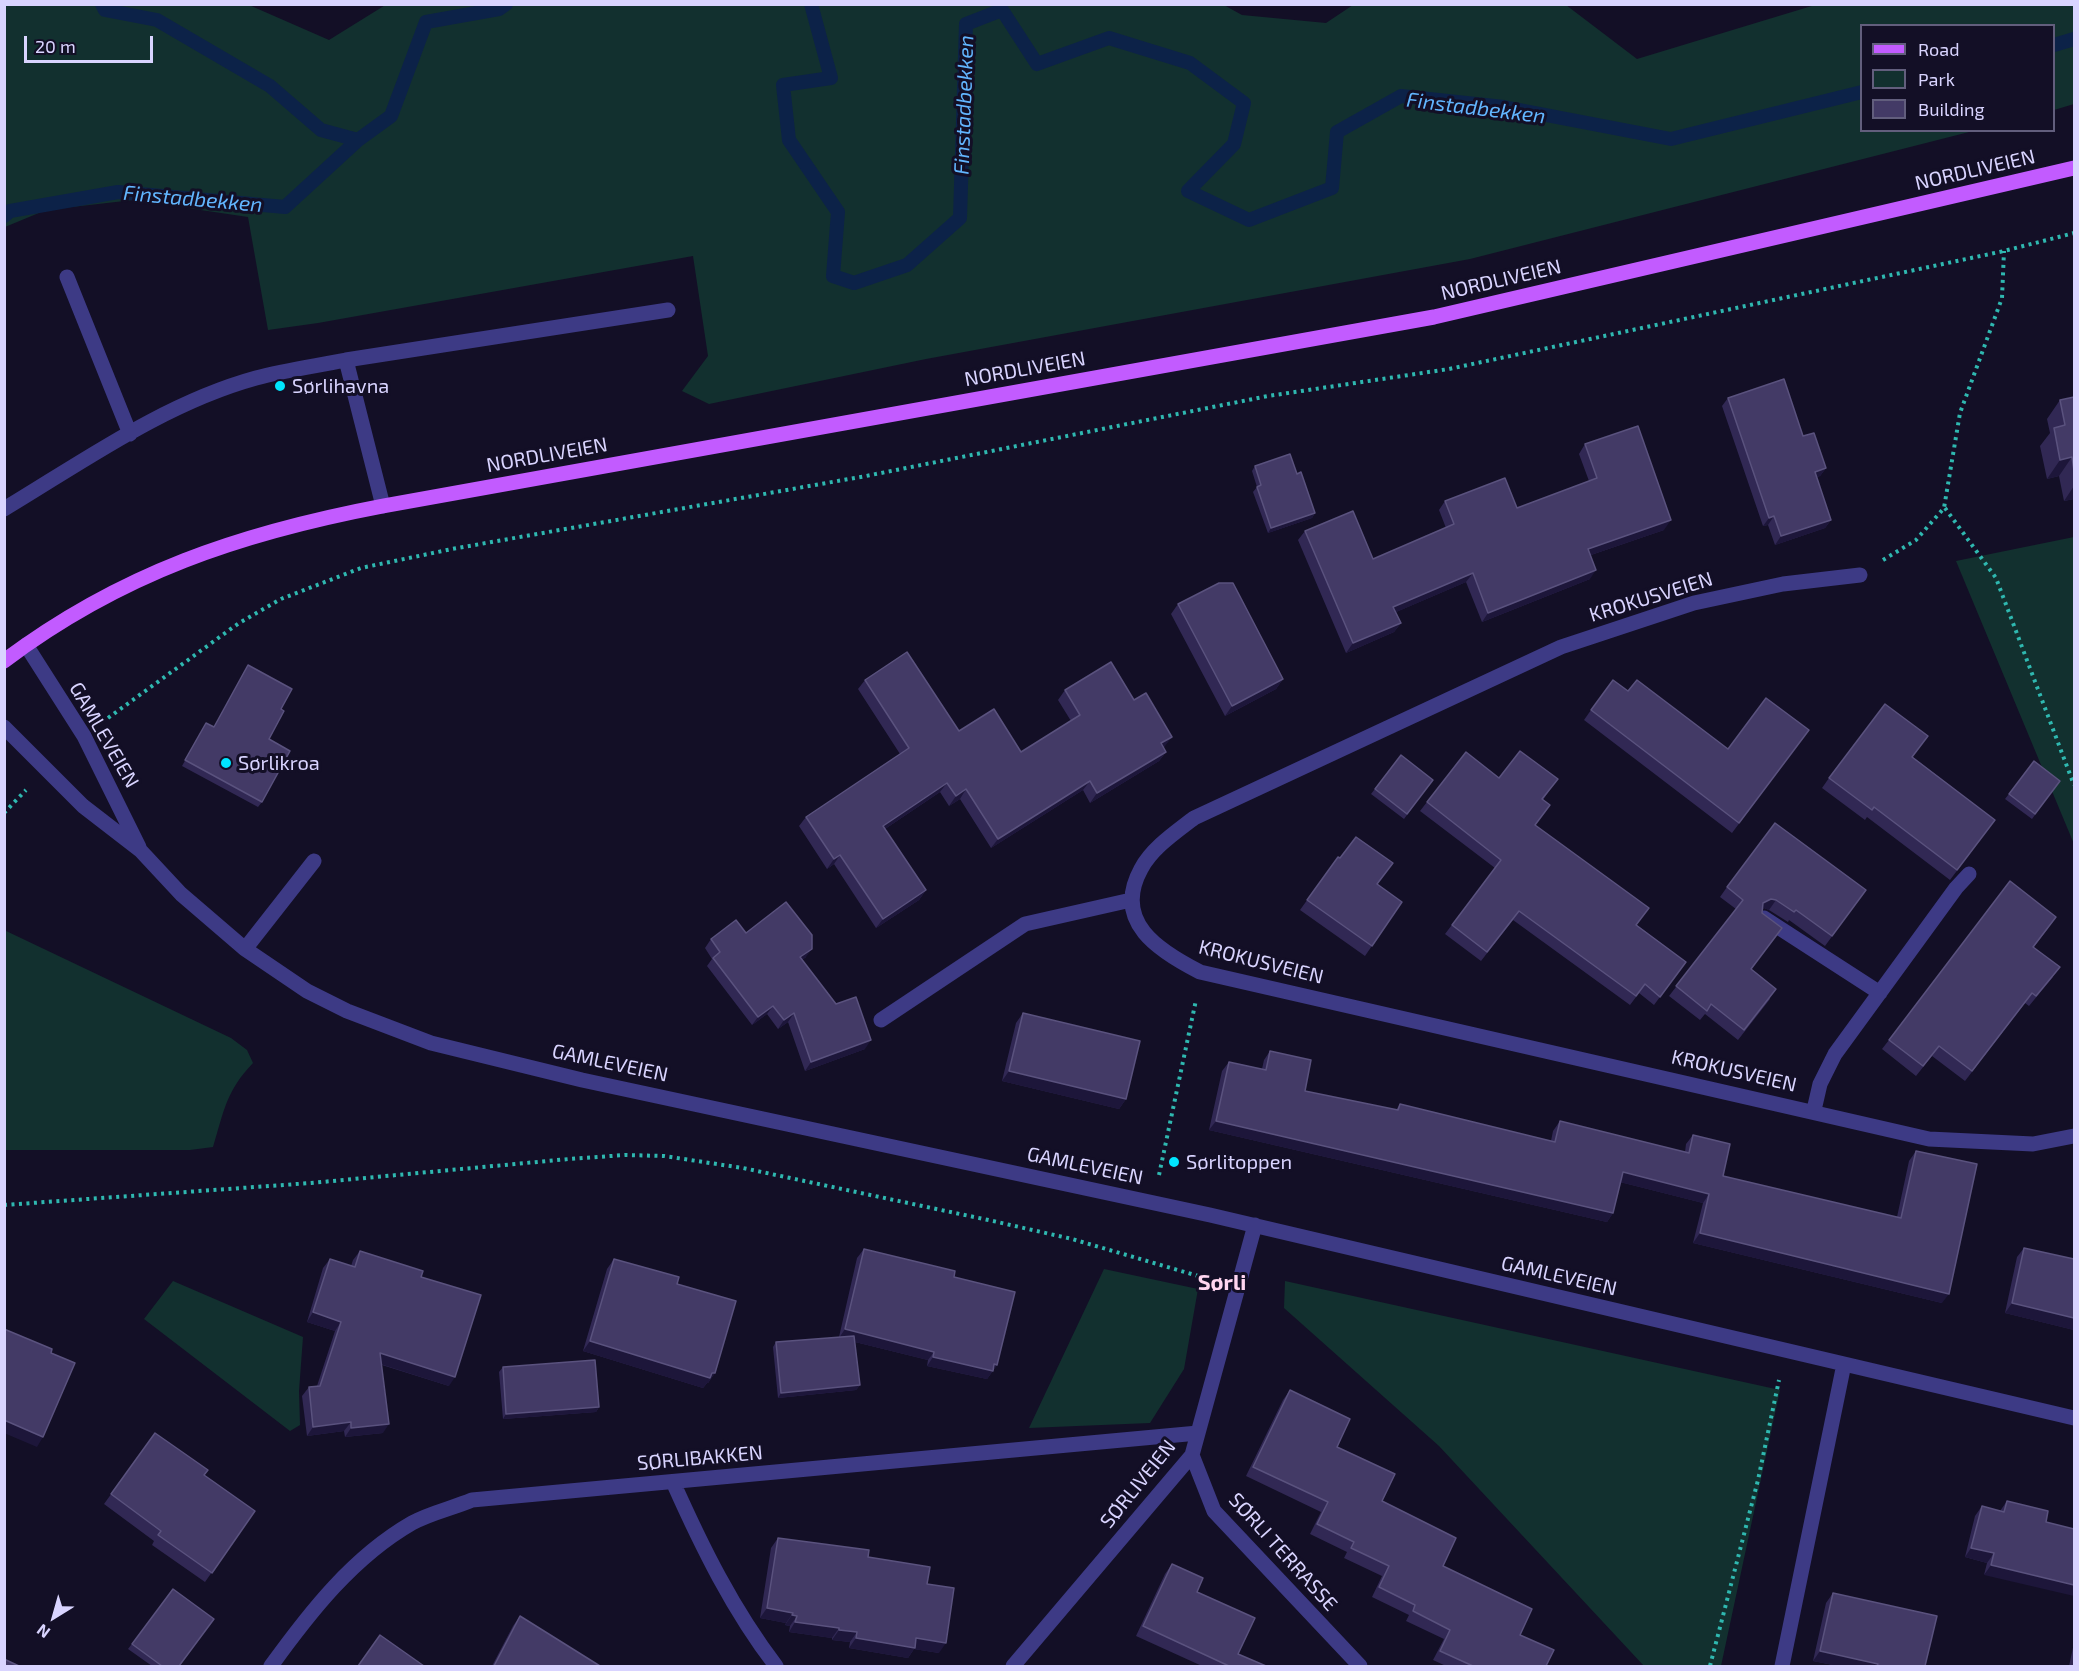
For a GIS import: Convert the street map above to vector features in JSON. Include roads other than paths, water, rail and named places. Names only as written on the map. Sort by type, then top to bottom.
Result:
[{"type":"main road","name":"NORDLIVEIEN","points":[[4,661],[96,599],[193,556],[296,524],[383,506],[1434,317],[2074,168]]},
{"type":"street","points":[[67,277],[130,434]]},
{"type":"street","points":[[4,509],[130,434],[186,404],[255,378],[346,360],[668,310]]},
{"type":"street","points":[[346,360],[383,506]]},
{"type":"street","name":"KROKUSVEIEN","points":[[1860,575],[1782,584],[1694,603],[1561,647],[1194,818],[1165,842],[1141,868],[1131,900],[1142,934],[1169,957],[1200,972],[1929,1138],[2033,1144],[2074,1136]]},
{"type":"street","name":"GAMLEVEIEN","points":[[26,645],[84,736],[140,850]]},
{"type":"street","name":"GAMLEVEIEN","points":[[4,727],[83,806],[140,850],[181,894],[245,949],[299,986],[347,1011],[431,1043],[582,1080],[1255,1225],[2074,1418]]},
{"type":"street","points":[[245,949],[314,861]]},
{"type":"street","points":[[1814,1110],[1820,1084],[1835,1054],[1969,874]]},
{"type":"street","points":[[881,1020],[1025,924],[1131,900]]},
{"type":"street","points":[[1764,918],[1880,993]]},
{"type":"street","name":"SØRLIVEIEN","points":[[1012,1666],[1192,1455],[1255,1225]]},
{"type":"street","points":[[1782,1666],[1844,1364]]},
{"type":"street","name":"SØRLIBAKKEN","points":[[271,1666],[310,1611],[358,1564],[413,1523],[472,1500],[1198,1433]]},
{"type":"street","name":"SØRLI TERRASSE","points":[[1192,1455],[1214,1510],[1360,1666]]},
{"type":"street","points":[[674,1482],[702,1548],[751,1634],[776,1666]]},
{"type":"waterway","name":"Finstadbekken","points":[[102,4],[105,10],[157,20],[270,86],[321,130],[358,140]]},
{"type":"waterway","name":"Finstadbekken","points":[[4,216],[10,211],[118,192],[285,207],[358,140],[391,116],[426,22],[499,9],[506,4]]},
{"type":"waterway","name":"Finstadbekken","points":[[811,4],[831,78],[783,85],[789,140],[838,212],[833,276],[854,283],[907,265],[960,218],[966,24],[1002,10],[1037,64],[1109,38],[1190,63],[1244,103],[1234,144],[1188,191],[1249,220],[1332,188],[1337,132],[1401,96],[1504,107],[1671,139],[1860,92]]},
{"type":"waterway","name":"Finstadbekken","points":[[2055,45],[2074,39]]},
{"type":"place","name":"Sørlihavna","points":[[280,386]]},
{"type":"place","name":"Sørlikroa","points":[[226,763]]},
{"type":"place","name":"Sørlitoppen","points":[[1174,1162]]},
{"type":"district","name":"Sørli","points":[[1222,1283]]}]
